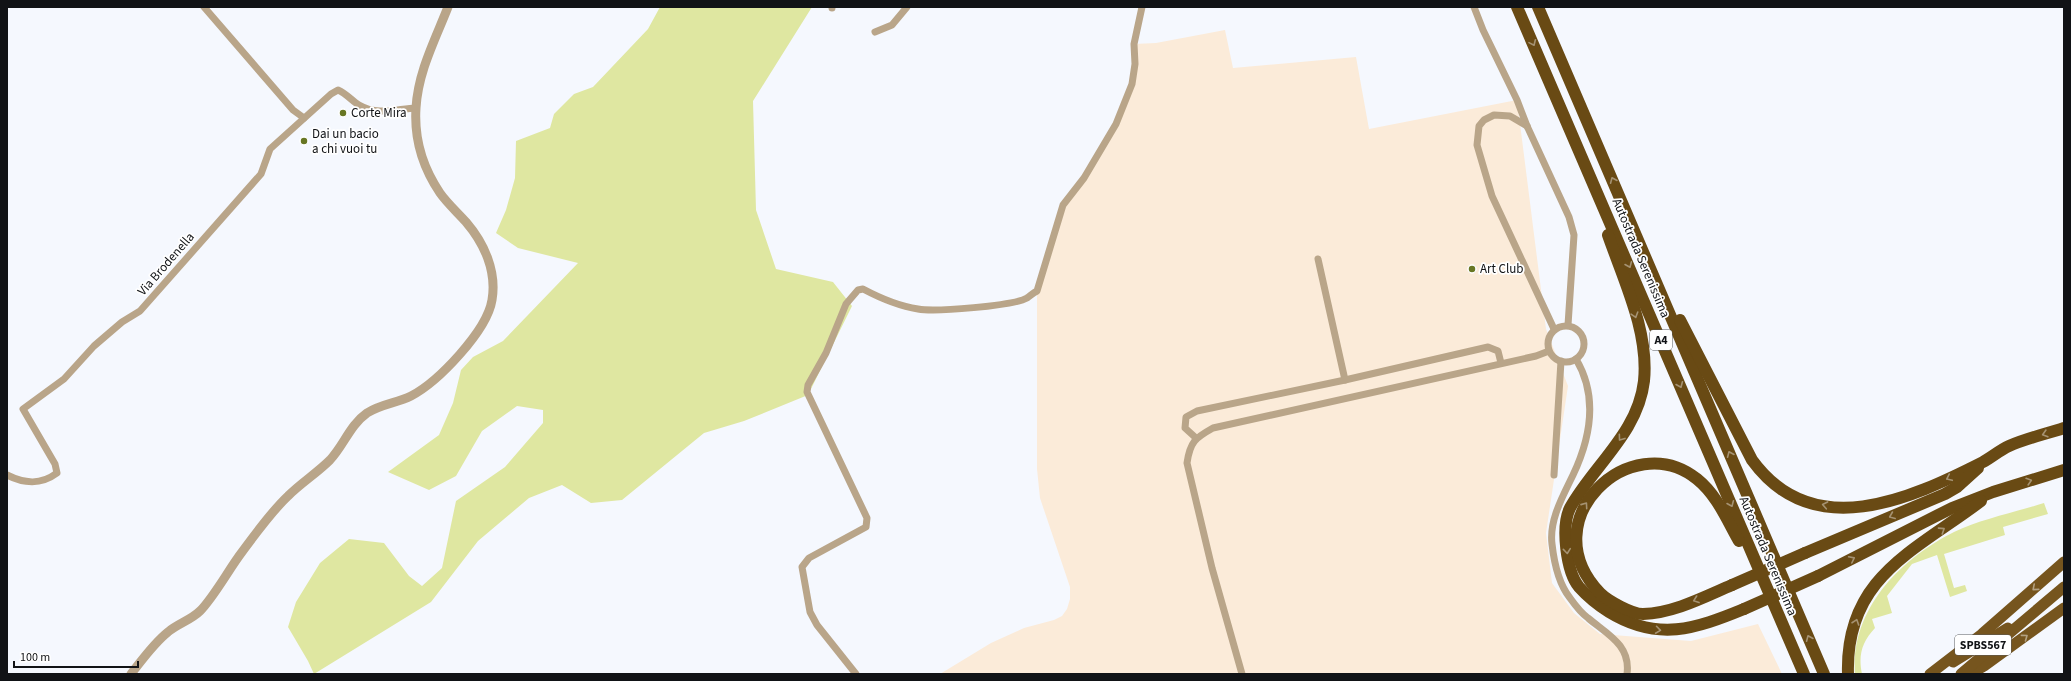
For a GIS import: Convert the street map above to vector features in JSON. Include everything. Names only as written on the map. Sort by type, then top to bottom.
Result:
[{"type":"highway","name":"Autostrada Serenissima","points":[[1517,7],[1804,674]]},
{"type":"highway","name":"Autostrada Serenissima","points":[[1538,7],[1824,674]]},
{"type":"highway","points":[[1577,145],[1634,312],[1641,337],[1644,362],[1640,401],[1633,418],[1625,433],[1569,510],[1565,534],[1568,561],[1578,586],[1596,604],[1623,620],[1643,627],[1664,631],[1684,629],[1710,623],[1818,576],[1952,508],[1993,492],[2064,470]]},
{"type":"highway","points":[[1639,242],[1752,460],[1769,479],[1790,493],[1819,504],[1835,507],[1855,508],[1872,506],[1925,489],[1984,461],[2007,446],[2064,428]]},
{"type":"highway","points":[[1776,609],[1718,502],[1696,478],[1682,470],[1657,465],[1641,465],[1628,468],[1604,483],[1593,493],[1581,511],[1576,535],[1578,560],[1590,583],[1606,599],[1618,605],[1641,614],[1662,612],[1732,585],[1805,553],[1950,492],[1963,482],[1984,461]]},
{"type":"highway","points":[[1848,674],[1849,645],[1855,623],[1871,588],[1899,558],[1947,527],[1993,492]]},
{"type":"highway","points":[[1930,674],[1982,634],[2064,562]]},
{"type":"highway","name":"SPBS567","points":[[1961,674],[2002,641],[2034,611],[2064,587]]},
{"type":"highway","points":[[1969,674],[1984,666],[2064,608]]},
{"type":"highway","name":"SPBS567","points":[[1930,674],[1967,655],[2034,611]]},
{"type":"street","points":[[204,7],[293,110],[304,118]]},
{"type":"street","points":[[132,674],[156,643],[169,630],[199,612],[242,552],[288,496],[332,458],[356,424],[368,413],[410,396],[428,384],[448,366],[475,334],[488,314],[492,300],[492,279],[488,259],[476,236],[441,194],[428,172],[421,155],[416,108],[421,75],[448,7]]},
{"type":"street","points":[[875,32],[892,25],[907,7]]},
{"type":"street","points":[[856,674],[817,625],[810,612],[802,567],[810,558],[866,527],[867,518],[807,392],[808,385],[826,353],[846,304],[858,290],[863,289],[884,300],[916,309],[933,311],[1026,299],[1036,291],[1063,205],[1084,178],[1116,124],[1132,84],[1135,64],[1134,44],[1142,7]]},
{"type":"street","points":[[1474,7],[1483,30],[1517,100],[1527,126],[1569,217],[1574,235],[1568,325]]},
{"type":"street","name":"Via Brodenella","points":[[7,475],[32,482],[48,480],[57,473],[55,464],[23,409],[64,379],[94,346],[122,322],[140,311],[257,180],[261,174],[270,149],[330,94],[338,90],[347,94],[358,104],[370,110],[383,112],[416,108]]},
{"type":"street","points":[[1527,126],[1510,116],[1494,115],[1484,120],[1480,126],[1477,145],[1492,196],[1554,329]]},
{"type":"street","points":[[1318,259],[1345,380]]},
{"type":"street","points":[[1568,325],[1574,327],[1583,336],[1584,349],[1576,359],[1561,362],[1549,351],[1548,339],[1554,329],[1568,325]]},
{"type":"street","points":[[1196,438],[1185,428],[1186,417],[1197,411],[1345,380],[1488,347],[1498,351],[1501,363]]},
{"type":"street","points":[[1242,674],[1212,568],[1187,464],[1189,449],[1196,438],[1213,428],[1549,351]]},
{"type":"street","points":[[1576,359],[1585,374],[1589,388],[1589,420],[1587,436],[1581,457],[1555,516],[1551,542],[1556,572],[1568,597],[1587,618],[1612,635],[1621,646],[1628,665],[1627,674]]},
{"type":"street","points":[[1554,475],[1561,362]]},
{"type":"shaded area","points":[[1225,30],[1233,68],[1356,57],[1369,129],[1517,100],[1546,329],[1568,386],[1546,533],[1552,583],[1574,613],[1600,634],[1691,641],[1758,624],[1782,674],[940,674],[991,643],[1024,628],[1054,620],[1062,616],[1067,609],[1070,599],[1070,587],[1040,498],[1037,469],[1037,291],[1063,205],[1100,150],[1132,84],[1134,44],[1156,43]]},
{"type":"green space","points":[[660,7],[812,7],[753,101],[756,210],[776,269],[833,282],[852,306],[808,395],[744,421],[704,433],[622,500],[591,503],[562,485],[529,498],[478,541],[431,602],[314,674],[288,627],[296,602],[320,563],[349,539],[384,543],[409,576],[422,586],[442,568],[456,501],[505,467],[543,423],[543,410],[517,406],[482,431],[456,476],[429,490],[388,472],[439,435],[453,403],[461,370],[473,357],[503,341],[578,263],[518,248],[496,233],[506,210],[515,178],[516,141],[550,128],[554,114],[574,94],[593,87],[648,29]]},
{"type":"green space","points":[[2044,503],[2048,514],[2003,527],[2005,535],[1944,554],[1954,588],[1965,585],[1967,591],[1950,597],[1937,555],[1912,564],[1887,596],[1892,613],[1872,619],[1875,628],[1867,638],[1862,649],[1862,674],[1855,674],[1856,651],[1861,629],[1870,608],[1882,589],[1898,572],[1934,543],[1964,527]]},
{"type":"place","name":"Corte Mira","points":[[343,113]]},
{"type":"place","name":"Dai un bacio a chi vuoi tu","points":[[304,141]]},
{"type":"place","name":"Art Club","points":[[1472,269]]}]
